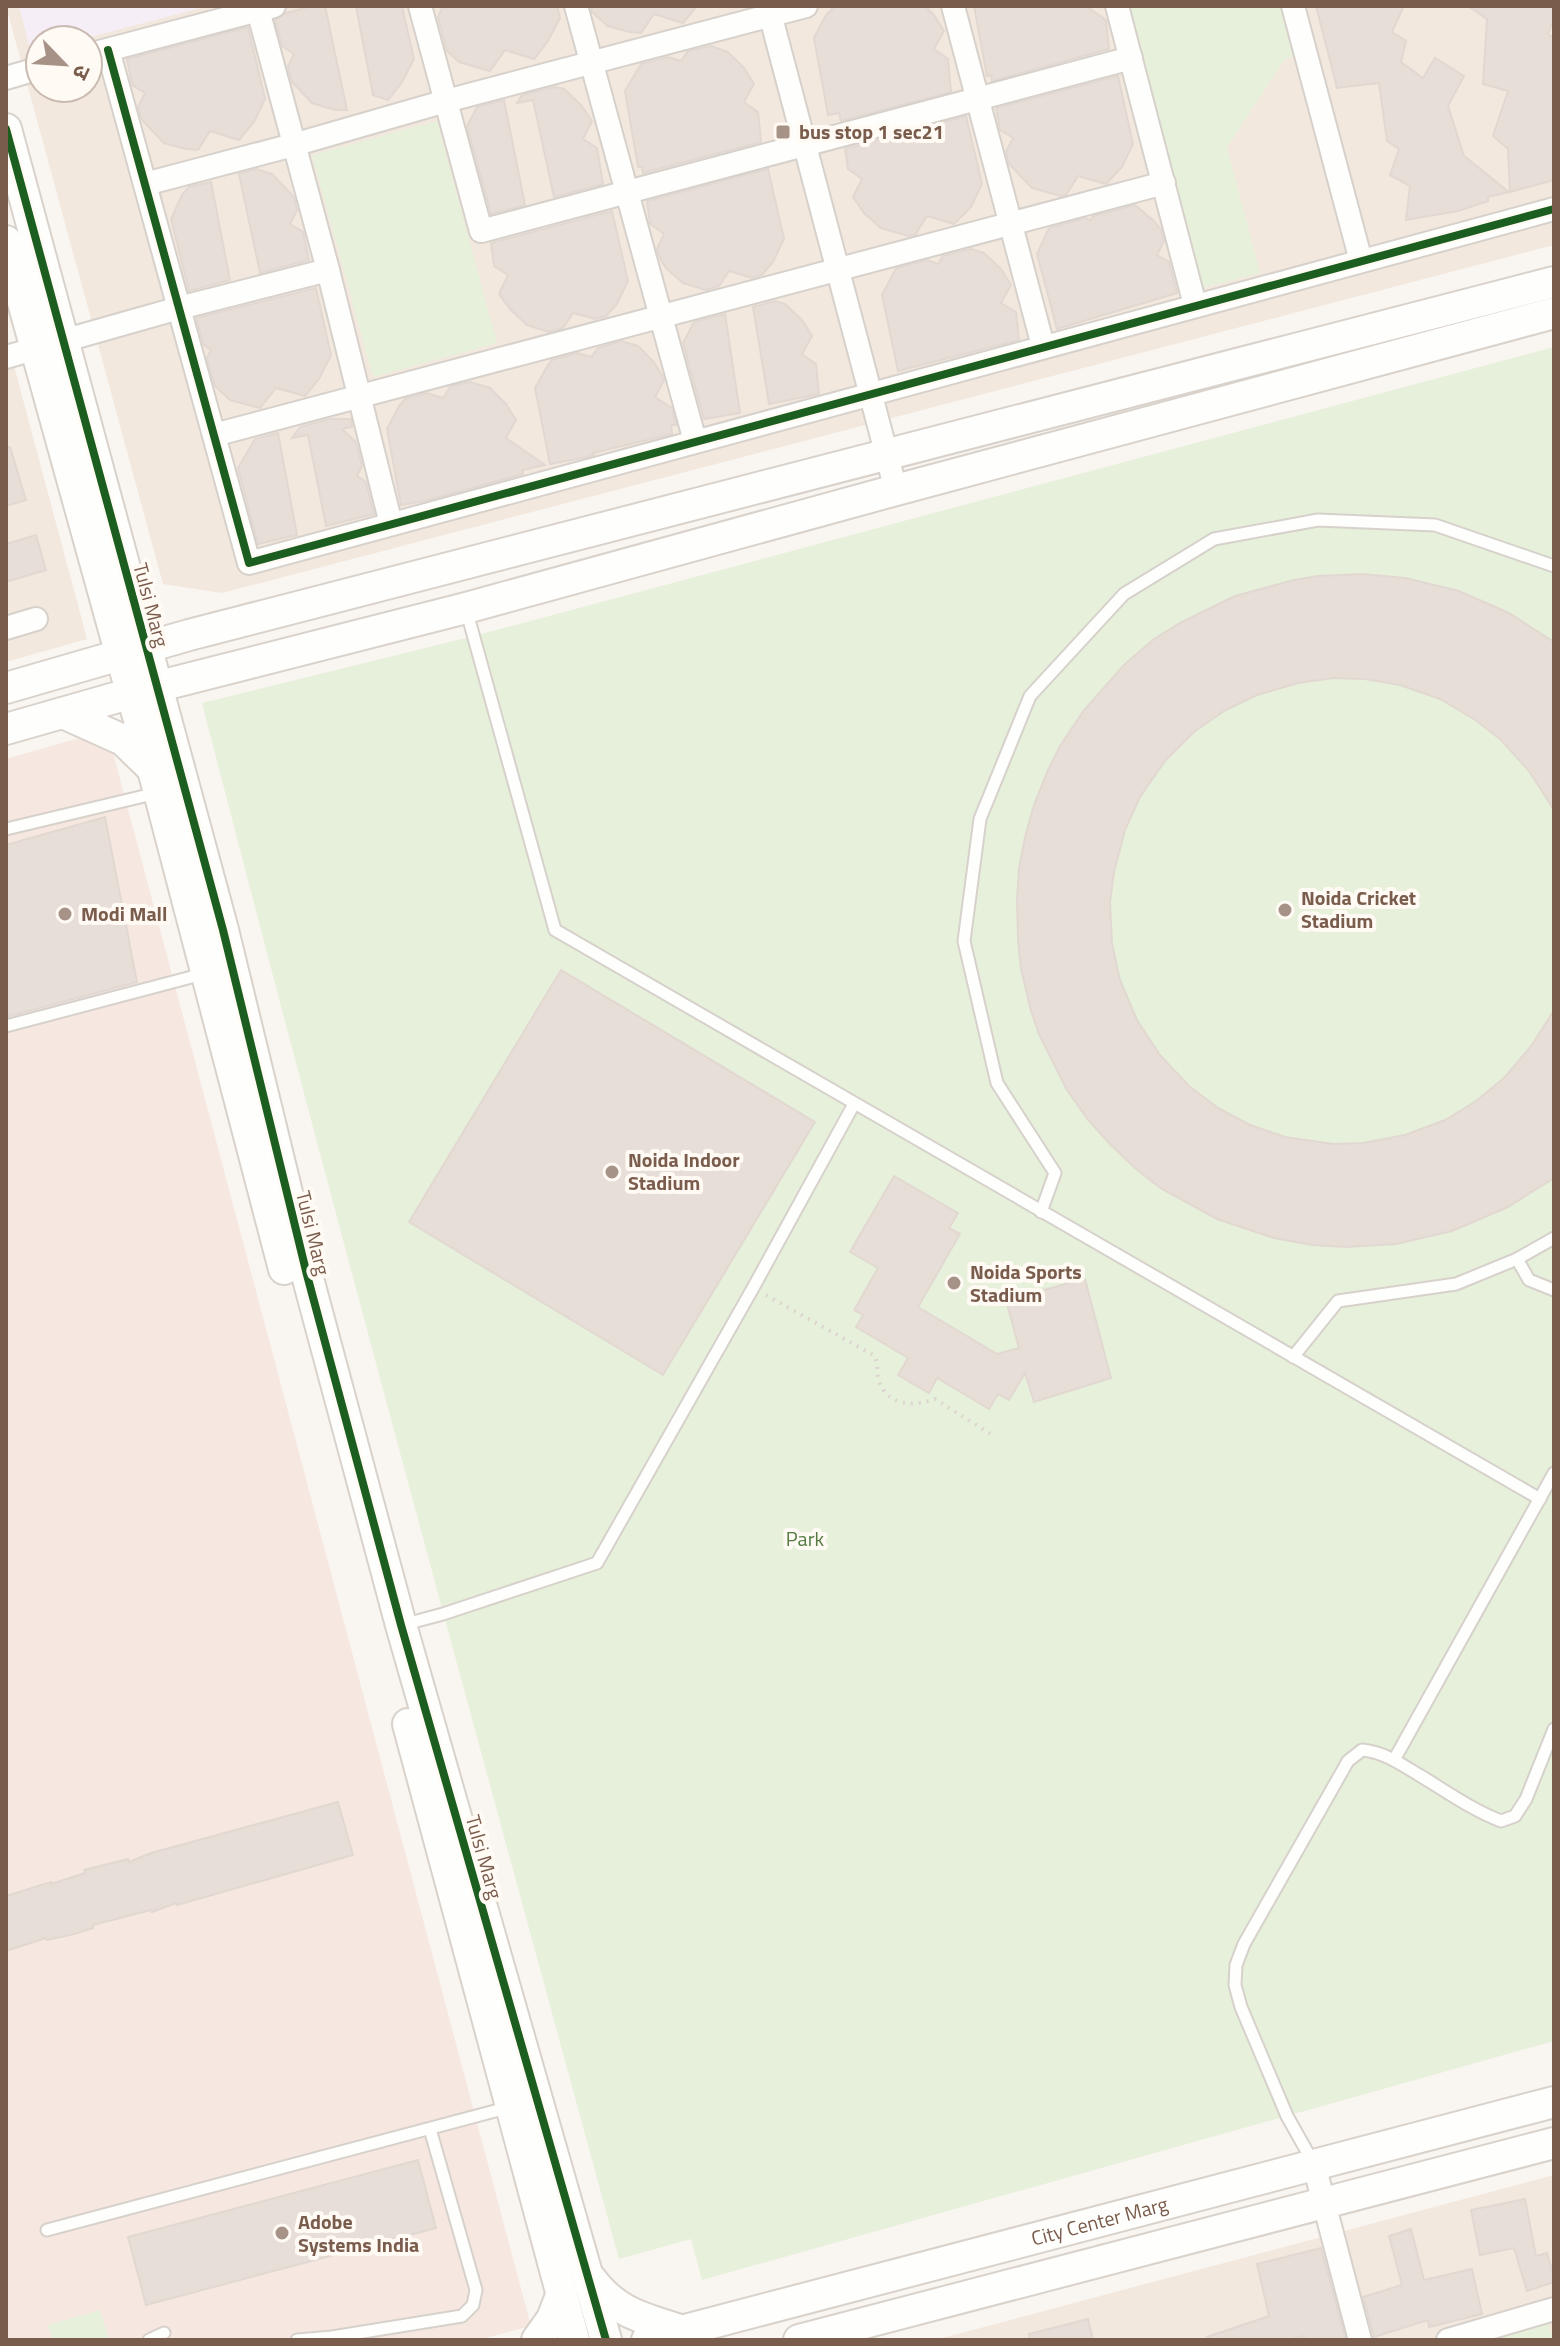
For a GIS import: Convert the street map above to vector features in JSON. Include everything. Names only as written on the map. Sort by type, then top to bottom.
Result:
[{"type":"street","points":[[420,6],[481,231],[1131,58]]},
{"type":"street","points":[[576,6],[695,441]]},
{"type":"street","points":[[145,184],[590,63],[769,10],[806,6]]},
{"type":"street","points":[[953,6],[1043,346]]},
{"type":"street","points":[[1117,6],[1195,305]]},
{"type":"street","points":[[1293,6],[1361,261]]},
{"type":"street","points":[[104,51],[266,8],[293,145],[328,270],[391,524]]},
{"type":"street","points":[[769,10],[896,490]]},
{"type":"street","points":[[104,70],[145,184],[249,563],[1554,209]]},
{"type":"street","name":"Tulsi Marg","points":[[6,129],[34,349]]},
{"type":"street","points":[[214,435],[1164,183]]},
{"type":"street","name":"Tulsi Marg","points":[[6,241],[34,349],[223,930],[392,1627],[512,2107],[574,2340]]},
{"type":"street","points":[[34,349],[328,270]]},
{"type":"street","points":[[6,688],[189,635],[1554,282]]},
{"type":"street","points":[[6,729],[144,690],[466,608],[1554,313]]},
{"type":"street","points":[[6,628],[36,619]]},
{"type":"street","name":"Tulsi Marg","points":[[144,690],[156,780],[287,1278],[606,2340]]},
{"type":"street","points":[[63,713],[123,740],[156,780]]},
{"type":"street","name":"City Center Marg","points":[[647,2340],[1554,2102]]},
{"type":"street","name":"City Center Marg","points":[[799,2340],[1554,2143]]},
{"type":"street","points":[[1314,2165],[1360,2340]]},
{"type":"street","points":[[587,2273],[602,2294],[630,2314],[683,2331]]},
{"type":"street","points":[[537,2340],[552,2319],[562,2293]]},
{"type":"street","points":[[1448,2340],[1554,2309]]},
{"type":"lane","points":[[1041,1212],[1055,1173],[997,1083],[964,941],[980,819],[1030,696],[1124,594],[1214,539],[1318,520],[1435,525],[1554,566]]},
{"type":"lane","points":[[466,608],[555,930],[1540,1499]]},
{"type":"lane","points":[[6,829],[156,780]]},
{"type":"lane","points":[[6,1026],[207,972]]},
{"type":"lane","points":[[392,1627],[443,1614],[597,1563],[854,1104]]},
{"type":"lane","points":[[1293,1357],[1338,1301],[1456,1284],[1517,1259],[1554,1238]]},
{"type":"lane","points":[[1517,1259],[1529,1280],[1554,1290]]},
{"type":"lane","points":[[1394,1760],[1554,1473]]},
{"type":"lane","points":[[1314,2165],[1287,2116],[1241,2007],[1235,1985],[1236,1965],[1244,1944],[1348,1761],[1362,1750],[1376,1751],[1394,1760],[1484,1815],[1501,1821],[1515,1816],[1526,1799],[1554,1729]]},
{"type":"lane","points":[[47,2230],[512,2107]]},
{"type":"lane","points":[[297,2340],[462,2316],[473,2305],[476,2290],[430,2129]]},
{"type":"lane","points":[[149,2340],[164,2333]]},
{"type":"path","points":[[753,1288],[875,1356],[879,1381],[891,1397],[908,1405],[935,1399],[994,1436]]},
{"type":"shaded area","points":[[6,6],[1554,6],[1554,245],[222,593],[163,584],[33,104],[104,104],[104,24],[24,24],[24,72]]},
{"type":"shaded area","points":[[19,6],[208,6],[104,33],[104,24],[24,26]]},
{"type":"shaded area","points":[[6,336],[87,639],[6,662]]},
{"type":"shaded area","points":[[107,730],[531,2326],[478,2340],[6,2340],[6,759]]},
{"type":"shaded area","points":[[1554,2175],[1554,2340],[935,2340]]},
{"type":"green space","points":[[1128,6],[1282,6],[1295,56],[1285,59],[1227,147],[1260,273],[1203,288]]},
{"type":"green space","points":[[437,121],[497,343],[373,377],[312,155]]},
{"type":"green space","name":"Noida Sports Stadium","points":[[1554,347],[1554,2041],[702,2280],[691,2239],[619,2259],[356,1287],[202,703],[474,636]]},
{"type":"green space","points":[[100,2310],[109,2340],[52,2340],[48,2325]]},
{"type":"green space","points":[[1547,2318],[1553,2340],[1463,2340]]},
{"type":"building","points":[[325,6],[347,110],[312,103],[292,82],[288,66],[294,54],[282,46],[275,20],[286,13]]},
{"type":"building","points":[[356,6],[402,6],[414,59],[388,100],[373,95]]},
{"type":"building","points":[[443,6],[557,6],[560,18],[534,59],[505,50],[490,71],[459,62],[447,51],[438,17]]},
{"type":"building","points":[[591,6],[697,6],[683,23],[654,14],[641,33],[608,26],[592,12]]},
{"type":"building","points":[[835,6],[925,6],[944,31],[934,49],[948,59],[951,92],[841,121],[839,113],[828,115],[814,38],[826,15]]},
{"type":"building","points":[[974,6],[1086,6],[1106,20],[1109,49],[992,81],[991,75],[987,76]]},
{"type":"building","points":[[1316,6],[1404,6],[1392,32],[1406,41],[1401,62],[1423,78],[1435,58],[1464,76],[1448,106],[1464,156],[1509,192],[1488,197],[1488,201],[1458,211],[1406,220],[1410,186],[1390,175],[1399,149],[1387,141],[1379,83],[1337,88]]},
{"type":"building","points":[[1468,6],[1554,6],[1554,18],[1548,34],[1554,38],[1554,180],[1510,192],[1508,149],[1493,136],[1508,91],[1483,84],[1487,19]]},
{"type":"building","points":[[248,27],[265,99],[254,122],[239,140],[210,131],[198,150],[164,143],[142,120],[138,107],[145,93],[132,85],[127,59]]},
{"type":"building","points":[[711,46],[728,52],[754,84],[744,102],[758,112],[761,142],[643,173],[642,167],[638,167],[625,91],[641,64],[668,57],[681,61],[688,51]]},
{"type":"building","points":[[1118,76],[1133,144],[1122,167],[1106,184],[1078,176],[1066,195],[1032,188],[1009,164],[1006,152],[1013,138],[1000,130],[996,108]]},
{"type":"building","points":[[555,87],[564,89],[592,121],[583,139],[597,148],[603,184],[554,197],[533,100],[517,103],[522,95]]},
{"type":"building","points":[[504,100],[525,205],[491,214],[467,126],[477,107]]},
{"type":"building","points":[[966,116],[982,184],[971,207],[954,224],[927,216],[915,235],[908,236],[881,228],[864,213],[853,197],[862,179],[848,169],[845,149]]},
{"type":"building","points":[[256,169],[272,174],[294,197],[297,210],[290,224],[303,232],[309,260],[260,273],[239,174]]},
{"type":"building","points":[[768,169],[784,239],[773,262],[762,275],[752,278],[729,271],[719,286],[706,290],[683,283],[660,258],[657,249],[664,234],[650,224],[647,201]]},
{"type":"building","points":[[211,182],[230,280],[189,291],[171,219],[189,187]]},
{"type":"building","points":[[1135,205],[1161,230],[1164,241],[1157,255],[1169,262],[1177,293],[1057,329],[1037,254],[1048,230]]},
{"type":"building","points":[[612,211],[628,281],[617,304],[606,316],[595,319],[573,313],[563,328],[549,332],[527,325],[499,294],[508,275],[494,266],[491,243]]},
{"type":"building","points":[[971,249],[984,253],[1001,269],[1011,285],[1001,303],[1016,312],[1019,340],[898,371],[882,295],[894,272],[897,268],[927,260],[938,264],[943,256]]},
{"type":"building","points":[[316,288],[331,355],[319,379],[305,396],[276,388],[260,408],[230,400],[215,386],[207,358],[211,350],[204,345],[196,318]]},
{"type":"building","points":[[775,301],[785,304],[802,320],[812,336],[802,354],[816,364],[819,394],[769,404],[753,307]]},
{"type":"building","points":[[725,314],[740,413],[704,419],[683,343],[694,322]]},
{"type":"building","points":[[621,341],[638,346],[662,375],[664,380],[655,397],[672,408],[676,425],[671,425],[672,434],[550,464],[535,388],[548,365],[552,360],[578,353],[591,357],[598,348]]},
{"type":"building","points":[[470,382],[490,388],[506,404],[516,420],[506,438],[545,465],[523,470],[523,474],[401,505],[387,429],[399,406],[405,399],[427,393],[443,398],[451,386]]},
{"type":"building","points":[[329,419],[351,419],[352,427],[342,429],[356,442],[362,466],[357,476],[366,482],[374,514],[326,526],[308,435],[292,438],[300,427]]},
{"type":"building","points":[[278,433],[297,535],[258,544],[238,468],[255,439]]},
{"type":"building","points":[[10,447],[26,500],[6,506],[6,448]]},
{"type":"building","points":[[36,535],[46,570],[6,582],[6,544]]},
{"type":"building","points":[[1362,574],[1405,578],[1459,591],[1509,613],[1554,642],[1554,810],[1529,771],[1501,740],[1440,699],[1400,685],[1365,679],[1334,678],[1298,683],[1257,695],[1224,711],[1194,732],[1165,761],[1140,797],[1125,830],[1110,902],[1112,944],[1120,980],[1137,1020],[1160,1055],[1189,1086],[1218,1108],[1250,1125],[1285,1137],[1333,1144],[1363,1143],[1405,1135],[1445,1120],[1476,1101],[1504,1078],[1532,1045],[1554,1010],[1554,1178],[1508,1207],[1452,1231],[1396,1244],[1346,1247],[1274,1238],[1217,1219],[1162,1189],[1110,1144],[1067,1090],[1039,1034],[1021,969],[1017,900],[1025,837],[1048,770],[1084,710],[1125,664],[1154,639],[1235,596],[1294,580]]},
{"type":"building","name":"Modi Mall","points":[[105,817],[137,982],[6,1017],[6,845]]},
{"type":"building","name":"Noida Indoor Stadium","points":[[561,970],[815,1122],[663,1375],[409,1222]]},
{"type":"building","points":[[894,1176],[958,1213],[949,1228],[960,1234],[918,1307],[997,1354],[1019,1348],[1006,1300],[1085,1279],[1111,1378],[1034,1402],[1025,1373],[1009,1400],[998,1394],[989,1409],[937,1378],[929,1393],[898,1375],[908,1358],[856,1327],[863,1315],[854,1310],[878,1268],[850,1252]]},
{"type":"building","points":[[338,1802],[353,1855],[6,1951],[6,1896],[85,1873],[84,1870],[128,1859],[129,1862],[151,1853]]},
{"type":"building","name":"Adobe Systems India","points":[[418,2160],[436,2228],[146,2305],[128,2237]]},
{"type":"building","points":[[1525,2199],[1536,2256],[1547,2253],[1554,2276],[1554,2282],[1527,2291],[1514,2248],[1480,2255],[1471,2210]]},
{"type":"building","points":[[1411,2229],[1424,2280],[1472,2269],[1482,2314],[1429,2327],[1428,2320],[1374,2337],[1363,2297],[1402,2285],[1389,2236]]},
{"type":"building","points":[[1321,2248],[1346,2340],[1305,2340],[1304,2336],[1285,2340],[1208,2340],[1207,2337],[1269,2316],[1257,2264]]},
{"type":"building","points":[[1088,2319],[1093,2340],[1030,2340],[1029,2334]]},
{"type":"cycle path","points":[[108,50],[249,563],[1554,209]]},
{"type":"cycle path","points":[[6,129],[223,930],[307,1275],[401,1625],[606,2340]]},
{"type":"place","name":"bus stop 1 sec21","points":[[783,132]]},
{"type":"place","name":"Noida Cricket Stadium","points":[[1285,910]]},
{"type":"place","name":"Modi Mall","points":[[65,914]]},
{"type":"place","name":"Noida Indoor Stadium","points":[[612,1172]]},
{"type":"place","name":"Noida Sports Stadium","points":[[954,1283]]},
{"type":"place","name":"Adobe Systems India","points":[[282,2233]]},
{"type":"park label","name":"Park","points":[[805,1539]]}]
